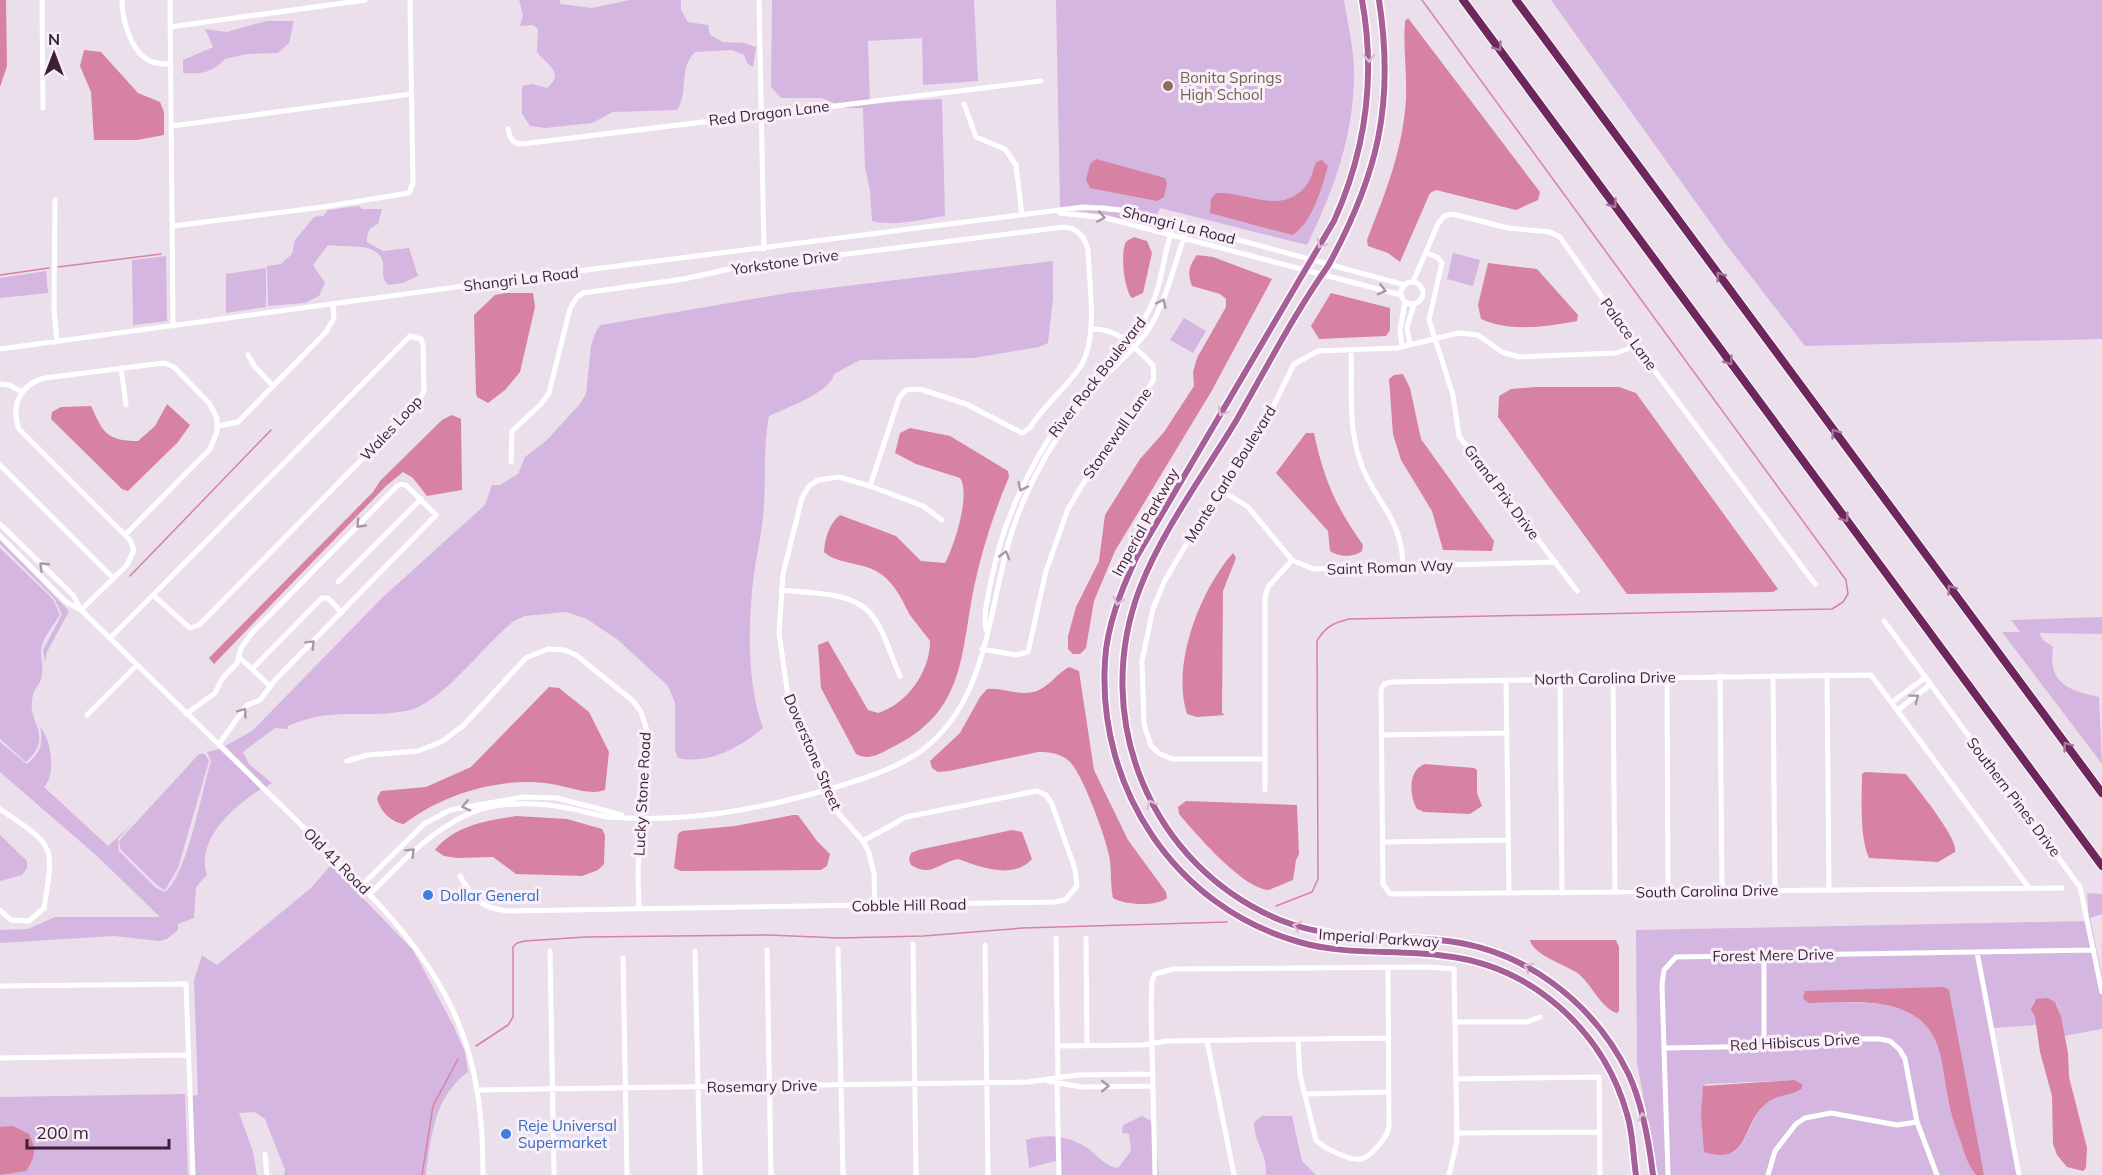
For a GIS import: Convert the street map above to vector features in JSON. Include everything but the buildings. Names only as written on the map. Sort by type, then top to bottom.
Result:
[{"type":"highway","points":[[1463,0],[2102,866]]},
{"type":"highway","points":[[1516,0],[2102,793]]},
{"type":"main road","name":"Imperial Parkway","points":[[1362,0],[1369,60],[1366,117],[1361,148],[1342,205],[1307,270],[1156,523],[1121,591],[1111,623],[1105,660],[1108,732],[1116,764],[1147,830],[1168,859],[1205,894],[1231,912],[1266,931],[1333,950],[1444,955],[1473,960],[1511,974],[1545,994],[1595,1045],[1617,1084],[1628,1116],[1636,1175]]},
{"type":"main road","name":"Imperial Parkway","points":[[1378,0],[1383,30],[1385,79],[1377,149],[1358,207],[1328,266],[1177,519],[1141,585],[1130,619],[1122,658],[1126,738],[1137,773],[1152,807],[1170,835],[1194,863],[1218,885],[1248,904],[1281,921],[1319,933],[1360,938],[1440,940],[1478,946],[1513,959],[1546,978],[1581,1006],[1609,1040],[1630,1077],[1642,1112],[1653,1175]]},
{"type":"street","points":[[42,0],[43,108]]},
{"type":"street","points":[[122,0],[125,22],[140,53],[153,62],[171,64]]},
{"type":"street","points":[[170,0],[173,326]]},
{"type":"street","points":[[170,27],[365,0]]},
{"type":"street","points":[[173,226],[323,207],[409,193],[413,183],[410,0]]},
{"type":"street","points":[[759,0],[764,249]]},
{"type":"street","name":"Red Dragon Lane","points":[[508,129],[510,139],[516,144],[522,144],[1041,81]]},
{"type":"street","points":[[172,126],[411,94]]},
{"type":"street","points":[[963,104],[976,138],[1005,149],[1016,165],[1022,215]]},
{"type":"street","points":[[55,200],[54,310],[57,342]]},
{"type":"street","name":"Shangri La Road","points":[[0,349],[1043,212],[1102,208],[1188,226],[1404,285]]},
{"type":"street","name":"Shangri La Road","points":[[1043,212],[1106,218],[1401,295]]},
{"type":"street","name":"Palace Lane","points":[[1413,282],[1438,224],[1444,216],[1453,214],[1508,228],[1550,232],[1566,245],[1636,346],[1815,584]]},
{"type":"street","name":"River Rock Boulevard","points":[[986,632],[985,614],[993,572],[1010,517],[1029,472],[1067,412],[1127,341],[1151,305],[1174,223]]},
{"type":"street","name":"River Rock Boulevard","points":[[361,886],[429,820],[445,812],[523,796],[557,798],[641,818],[684,819],[719,815],[782,803],[829,789],[892,767],[921,751],[963,706],[972,688],[1009,540],[1039,467],[1078,408],[1149,328],[1173,274],[1188,226]]},
{"type":"street","name":"Yorkstone Drive","points":[[511,462],[512,430],[541,404],[549,393],[573,303],[577,297],[591,291],[684,279],[734,268],[1071,227],[1086,243],[1091,329],[1088,351],[1081,365],[1030,428],[1022,433],[956,400],[920,390],[906,390],[899,398],[870,486]]},
{"type":"street","name":"Grand Prix Drive","points":[[1427,253],[1437,257],[1442,264],[1429,317],[1453,394],[1459,436],[1577,591]]},
{"type":"street","points":[[1164,254],[1178,258]]},
{"type":"street","points":[[1160,271],[1173,274]]},
{"type":"street","points":[[1402,347],[1400,330],[1405,302],[1401,295],[1404,285],[1413,282],[1423,291],[1422,298],[1414,304],[1407,328],[1410,345]]},
{"type":"street","points":[[1405,302],[1414,304]]},
{"type":"street","points":[[218,426],[238,422],[329,328],[334,318],[333,305]]},
{"type":"street","points":[[1091,329],[1112,331],[1134,347]]},
{"type":"street","name":"Monte Carlo Boulevard","points":[[1264,759],[1173,759],[1160,754],[1151,746],[1144,724],[1141,691],[1142,661],[1154,609],[1164,582],[1247,442],[1271,411],[1294,364],[1318,351],[1402,347],[1458,333],[1478,335],[1502,352],[1519,357],[1616,354],[1636,346]]},
{"type":"street","name":"Wales Loop","points":[[110,638],[406,338],[416,336],[421,339],[424,391],[419,401],[199,625],[190,628],[153,595]]},
{"type":"street","name":"Stonewall Lane","points":[[982,649],[1023,655],[1031,648],[1046,571],[1068,509],[1102,450],[1136,408],[1154,379],[1153,365],[1134,347]]},
{"type":"street","points":[[1351,351],[1354,440],[1364,472],[1398,529],[1403,566]]},
{"type":"street","points":[[248,356],[273,386]]},
{"type":"street","points":[[81,610],[133,556],[132,545],[125,535],[22,435],[15,415],[17,402],[22,392],[30,384],[45,378],[159,363],[169,364],[209,403],[218,426],[210,449],[125,535]]},
{"type":"street","points":[[121,368],[126,405]]},
{"type":"street","points":[[0,384],[9,385],[22,392]]},
{"type":"street","points":[[0,465],[114,578]]},
{"type":"street","name":"Doverstone Street","points":[[875,905],[873,868],[863,841],[838,813],[822,767],[789,703],[779,633],[781,590],[800,505],[809,486],[818,480],[833,476],[870,486],[923,506],[942,520]]},
{"type":"street","points":[[186,714],[215,693],[240,658],[241,648],[252,633],[402,484],[420,499],[436,515],[270,686],[260,700],[247,705],[219,744]]},
{"type":"street","points":[[1219,489],[1254,513],[1292,560],[1271,583],[1265,598],[1264,790]]},
{"type":"street","points":[[338,582],[420,499]]},
{"type":"street","name":"Old 41 Road","points":[[0,524],[73,595],[81,610]]},
{"type":"street","name":"Old 41 Road","points":[[0,536],[66,602],[81,610],[219,744],[370,894],[413,942],[442,990],[460,1027],[478,1090],[483,1175]]},
{"type":"street","name":"Saint Roman Way","points":[[1292,560],[1313,568],[1556,562]]},
{"type":"street","points":[[781,590],[824,595],[862,606],[874,618],[900,676]]},
{"type":"street","points":[[253,668],[322,598],[328,598],[342,613]]},
{"type":"street","name":"Southern Pines Drive","points":[[1884,621],[2080,887],[2102,992]]},
{"type":"street","name":"Lucky Stone Road","points":[[347,761],[367,755],[406,754],[434,745],[463,726],[531,655],[544,650],[561,650],[576,655],[633,700],[641,712],[647,735],[641,818],[639,909]]},
{"type":"street","points":[[240,658],[270,686]]},
{"type":"street","points":[[87,715],[137,665]]},
{"type":"street","points":[[1827,675],[1829,890]]},
{"type":"street","name":"North Carolina Drive","points":[[1381,735],[1381,690],[1384,684],[1391,682],[1871,675],[1892,702]]},
{"type":"street","points":[[1720,676],[1722,891]]},
{"type":"street","points":[[1773,676],[1775,891]]},
{"type":"street","points":[[1666,677],[1668,892]]},
{"type":"street","points":[[1926,677],[1892,702],[2029,888],[2062,888]]},
{"type":"street","points":[[1613,678],[1615,892]]},
{"type":"street","points":[[1560,679],[1562,893]]},
{"type":"street","points":[[1506,680],[1509,893]]},
{"type":"street","points":[[1898,710],[1931,684]]},
{"type":"street","points":[[1507,734],[1381,735],[1382,842],[1508,840]]},
{"type":"street","name":"Cobble Hill Road","points":[[460,876],[472,898],[493,909],[1061,902],[1072,894],[1077,877],[1052,804],[1046,795],[1037,791],[906,817],[863,841]]},
{"type":"street","name":"River Rock Boulevard","points":[[370,894],[416,846],[479,811],[519,804],[567,808],[609,817],[627,816]]},
{"type":"street","points":[[0,809],[43,841],[50,850],[50,873],[44,908],[29,921],[11,920],[0,910]]},
{"type":"street","points":[[445,812],[451,825]]},
{"type":"street","points":[[429,820],[436,833]]},
{"type":"street","name":"South Carolina Drive","points":[[1382,842],[1383,884],[1386,892],[1395,895],[2029,888]]},
{"type":"street","points":[[1056,938],[1059,1175]]},
{"type":"street","points":[[1086,938],[1087,1045]]},
{"type":"street","points":[[913,944],[916,1175]]},
{"type":"street","points":[[985,945],[988,1175]]},
{"type":"street","points":[[838,949],[843,1175]]},
{"type":"street","name":"Forest Mere Drive","points":[[1668,1175],[1663,976],[1671,960],[1683,956],[2094,950]]},
{"type":"street","points":[[550,951],[554,1175]]},
{"type":"street","points":[[695,951],[700,1175]]},
{"type":"street","points":[[766,951],[771,1175]]},
{"type":"street","points":[[1977,952],[2019,1175]]},
{"type":"street","points":[[1764,955],[1764,1046]]},
{"type":"street","points":[[622,958],[627,1175]]},
{"type":"street","points":[[1298,1040],[1299,1066],[1304,1094],[1316,1140],[1344,1154],[1361,1158],[1370,1153],[1388,1132],[1388,967]]},
{"type":"street","points":[[1155,1175],[1152,1086],[1152,980],[1155,974],[1174,969],[1388,967],[1454,969],[1457,1133],[1449,1175]]},
{"type":"street","points":[[0,986],[186,984],[193,1175]]},
{"type":"street","points":[[1456,1022],[1527,1022],[1540,1017]]},
{"type":"street","points":[[1058,1046],[1389,1038]]},
{"type":"street","name":"Red Hibiscus Drive","points":[[1664,1048],[1764,1046],[1815,1039],[1890,1041],[1900,1050],[1905,1059],[1917,1122],[1937,1175]]},
{"type":"street","points":[[1208,1041],[1234,1175]]},
{"type":"street","points":[[0,1058],[187,1055]]},
{"type":"street","name":"Rosemary Drive","points":[[478,1090],[1058,1081],[1152,1074]]},
{"type":"street","points":[[1456,1079],[1599,1077],[1600,1175]]},
{"type":"street","name":"Rosemary Drive","points":[[1058,1081],[1081,1087],[1152,1086]]},
{"type":"street","points":[[1304,1094],[1389,1092]]},
{"type":"street","points":[[1768,1175],[1775,1151],[1796,1124],[1805,1118],[1831,1113],[1897,1125],[1917,1122]]},
{"type":"street","points":[[1457,1133],[1600,1132]]},
{"type":"street","points":[[264,1154],[267,1175]]},
{"type":"shaded area","points":[[0,0],[6,0],[7,66],[0,87]]},
{"type":"shaded area","points":[[519,0],[560,0],[560,4],[592,8],[630,0],[681,0],[681,10],[688,22],[708,25],[710,35],[723,42],[744,43],[756,47],[753,67],[747,63],[744,55],[732,50],[695,52],[687,65],[681,103],[677,110],[613,112],[592,123],[545,128],[530,126],[522,114],[522,86],[532,84],[547,88],[555,78],[555,73],[537,52],[538,29],[533,25],[520,26],[523,15]]},
{"type":"shaded area","points":[[772,0],[974,0],[978,81],[923,85],[922,38],[868,41],[870,103],[942,99],[945,216],[900,223],[872,221],[870,191],[865,168],[863,108],[845,108],[822,98],[781,98],[771,87]]},
{"type":"shaded area","points":[[1056,0],[1344,0],[1354,68],[1350,122],[1333,185],[1307,245],[1160,208],[1157,215],[1103,205],[1060,207]]},
{"type":"shaded area","points":[[1551,0],[2102,0],[2102,339],[1805,346],[1725,243]]},
{"type":"shaded area","points":[[1408,18],[1540,192],[1538,200],[1516,210],[1436,190],[1430,193],[1400,262],[1388,253],[1368,246],[1367,240],[1386,189],[1401,136],[1406,99],[1405,21]]},
{"type":"shaded area","points":[[266,21],[294,21],[289,43],[278,53],[247,54],[225,59],[206,72],[183,73],[183,60],[213,47],[205,29],[227,32]]},
{"type":"shaded area","points":[[84,50],[101,52],[138,93],[160,102],[164,112],[164,135],[137,140],[94,140],[91,92],[80,66]]},
{"type":"shaded area","points":[[1096,159],[1165,178],[1167,184],[1164,197],[1157,201],[1090,188],[1086,180],[1090,164]]},
{"type":"shaded area","points":[[1322,160],[1328,166],[1311,214],[1299,230],[1292,235],[1210,213],[1211,199],[1216,193],[1276,201],[1288,199],[1308,183],[1316,162]]},
{"type":"shaded area","points":[[359,206],[362,209],[382,209],[378,224],[368,233],[367,242],[383,251],[409,248],[418,276],[403,283],[388,285],[384,277],[383,263],[375,251],[368,248],[328,245],[313,265],[325,283],[319,296],[305,303],[268,306],[267,266],[281,264],[292,254],[295,240],[314,217],[323,216],[328,210]]},
{"type":"shaded area","points":[[1102,210],[1156,220],[1153,228],[1107,215],[1076,211]]},
{"type":"shaded area","points":[[1134,237],[1147,241],[1152,253],[1143,293],[1132,298],[1125,279],[1123,253],[1126,242]]},
{"type":"shaded area","points":[[1453,253],[1480,260],[1473,286],[1447,279]]},
{"type":"shaded area","points":[[1197,255],[1213,257],[1272,279],[1211,392],[1115,551],[1094,601],[1086,648],[1080,654],[1073,654],[1068,649],[1068,636],[1076,607],[1099,561],[1105,515],[1140,459],[1164,432],[1194,386],[1193,372],[1197,358],[1226,307],[1226,299],[1220,294],[1192,286],[1190,270]]},
{"type":"shaded area","points":[[166,256],[167,321],[133,325],[132,260]]},
{"type":"shaded area","points":[[1053,261],[1053,298],[1048,343],[1039,347],[974,358],[860,360],[834,374],[831,381],[817,393],[769,416],[765,450],[763,514],[750,618],[751,675],[763,728],[745,742],[712,757],[678,758],[675,751],[675,703],[668,686],[618,640],[587,619],[566,612],[525,616],[514,621],[448,686],[419,706],[406,711],[390,713],[319,716],[288,726],[288,729],[275,728],[243,752],[249,764],[272,783],[266,787],[225,746],[252,731],[383,597],[485,505],[492,485],[500,485],[518,474],[525,457],[547,440],[586,394],[591,346],[596,331],[601,325],[788,293]]},
{"type":"shaded area","points":[[1488,263],[1537,269],[1578,315],[1577,321],[1516,327],[1481,319],[1478,305]]},
{"type":"shaded area","points":[[266,268],[266,307],[226,313],[226,274]]},
{"type":"shaded area","points":[[46,271],[48,293],[0,298],[0,278]]},
{"type":"shaded area","points":[[533,293],[535,307],[520,372],[505,390],[488,403],[477,397],[476,393],[474,315],[495,295]]},
{"type":"shaded area","points":[[1331,293],[1390,308],[1390,330],[1386,336],[1319,339],[1311,326]]},
{"type":"shaded area","points":[[1184,318],[1206,331],[1193,353],[1170,340]]},
{"type":"shaded area","points":[[1403,374],[1410,388],[1421,439],[1494,541],[1492,551],[1443,550],[1432,511],[1401,460],[1393,434],[1389,379],[1394,375]]},
{"type":"shaded area","points":[[1619,387],[1636,393],[1778,589],[1773,592],[1627,594],[1498,417],[1499,396],[1511,389]]},
{"type":"shaded area","points":[[167,404],[190,425],[178,442],[128,491],[122,489],[51,419],[52,412],[61,407],[91,406],[103,428],[112,437],[138,441],[155,426]]},
{"type":"shaded area","points":[[452,415],[461,419],[462,490],[427,496],[413,478],[403,472],[386,486],[214,664],[209,658],[373,492],[380,481],[442,420]]},
{"type":"shaded area","points":[[910,428],[950,436],[1008,471],[1009,477],[985,545],[974,587],[961,660],[946,700],[933,718],[915,734],[874,756],[865,757],[856,754],[821,688],[818,645],[828,641],[868,710],[878,713],[889,709],[915,685],[926,664],[930,641],[888,580],[870,568],[842,561],[824,552],[830,527],[840,515],[896,536],[921,561],[945,563],[960,520],[964,496],[963,486],[960,478],[916,464],[895,453],[900,433]]},
{"type":"shaded area","points":[[1306,433],[1314,433],[1332,492],[1363,545],[1362,551],[1354,555],[1337,555],[1330,551],[1328,531],[1276,473]]},
{"type":"shaded area","points":[[0,540],[69,611],[47,652],[45,662],[43,650],[62,614],[54,598],[0,544]]},
{"type":"shaded area","points":[[0,548],[53,599],[60,615],[43,642],[42,675],[34,693],[32,705],[39,744],[26,762],[0,739]]},
{"type":"shaded area","points":[[1233,553],[1236,558],[1223,591],[1222,713],[1225,715],[1197,717],[1187,714],[1183,695],[1186,651],[1200,607],[1221,569]]},
{"type":"shaded area","points":[[2102,617],[2102,634],[2039,633],[2043,640],[2053,647],[2052,659],[2057,677],[2070,688],[2099,697],[2102,764],[2002,632],[2020,632],[2011,620]]},
{"type":"shaded area","points":[[1069,667],[1079,671],[1094,770],[1128,840],[1166,892],[1167,898],[1162,901],[1140,904],[1113,898],[1109,855],[1098,820],[1074,767],[1062,756],[1038,752],[949,771],[938,772],[932,768],[930,761],[960,733],[987,689],[1019,693],[1032,692],[1043,688]]},
{"type":"shaded area","points":[[549,687],[559,688],[589,712],[609,752],[605,790],[592,792],[551,784],[513,783],[493,785],[454,796],[419,813],[404,824],[395,821],[383,811],[377,798],[381,791],[426,787],[471,767]]},
{"type":"shaded area","points":[[40,727],[47,740],[51,757],[50,774],[44,787],[108,846],[132,824],[118,839],[119,851],[156,888],[165,892],[180,869],[193,831],[211,761],[207,752],[220,749],[261,789],[239,805],[219,825],[207,849],[205,862],[207,875],[196,887],[194,918],[178,924],[178,930],[167,939],[159,941],[114,936],[0,943],[0,930],[28,929],[55,917],[160,917],[97,856],[0,772],[0,742],[27,764],[40,748]]},
{"type":"shaded area","points":[[199,754],[205,754],[209,761],[178,868],[165,890],[121,850],[119,841]]},
{"type":"shaded area","points":[[1425,764],[1477,770],[1477,793],[1482,806],[1470,814],[1424,812],[1417,809],[1412,797],[1413,777],[1415,771]]},
{"type":"shaded area","points":[[1865,772],[1906,774],[1944,825],[1955,852],[1938,862],[1869,858],[1864,839],[1862,816],[1862,774]]},
{"type":"shaded area","points":[[1186,801],[1297,805],[1299,854],[1293,880],[1269,890],[1258,887],[1233,871],[1179,814],[1178,807]]},
{"type":"shaded area","points":[[798,815],[817,841],[830,854],[827,866],[821,870],[681,871],[674,868],[678,834],[682,831],[735,826]]},
{"type":"shaded area","points":[[516,816],[567,819],[602,829],[605,835],[604,864],[598,870],[582,876],[516,874],[493,857],[457,858],[444,856],[435,850],[452,835],[472,825]]},
{"type":"shaded area","points":[[1012,830],[1022,832],[1032,859],[1016,869],[996,870],[958,859],[925,870],[911,865],[909,859],[911,853],[918,850]]},
{"type":"shaded area","points":[[0,835],[27,861],[27,868],[22,875],[0,881]]},
{"type":"shaded area","points":[[331,865],[413,950],[465,1052],[468,1072],[448,1093],[441,1105],[430,1146],[426,1175],[284,1175],[285,1170],[265,1119],[255,1112],[239,1113],[253,1152],[257,1175],[191,1175],[187,1096],[198,1095],[194,980],[202,955],[217,965],[311,888]]},
{"type":"shaded area","points":[[2087,893],[2102,894],[2102,914],[2090,918],[2102,976],[2102,1029],[2064,1036],[2057,1005],[2048,998],[2033,1002],[2036,1025],[1993,1028],[2019,1175],[1984,1175],[1944,987],[1808,1003],[1848,1002],[1888,1006],[1906,1012],[1922,1022],[1934,1037],[1941,1058],[1955,1124],[1967,1161],[1976,1175],[1658,1175],[1637,1063],[1636,930],[2089,921]],"holes":[[[1794,1080],[1799,1090],[1772,1099],[1764,1105],[1742,1143],[1733,1153],[1702,1117],[1703,1086],[1707,1084]]]},
{"type":"shaded area","points":[[1530,940],[1616,940],[1619,947],[1619,1011],[1617,1013],[1605,1006],[1582,977],[1536,950]]},
{"type":"shaded area","points":[[1944,987],[1949,990],[1984,1175],[1976,1175],[1967,1161],[1952,1115],[1941,1058],[1934,1037],[1922,1021],[1906,1011],[1888,1005],[1848,1002],[1808,1003],[1803,998],[1805,991]]},
{"type":"shaded area","points":[[2048,998],[2055,1002],[2061,1017],[2068,1053],[2069,1077],[2087,1148],[2086,1168],[2083,1171],[2067,1167],[2057,1155],[2053,1144],[2052,1096],[2040,1052],[2035,1017],[2031,1009],[2036,999]]},
{"type":"shaded area","points":[[1794,1080],[1802,1084],[1802,1088],[1768,1102],[1753,1120],[1738,1148],[1730,1153],[1719,1155],[1704,1152],[1701,1113],[1703,1086]]},
{"type":"shaded area","points":[[185,1094],[188,1175],[0,1175],[0,1097]]},
{"type":"shaded area","points":[[1142,1116],[1151,1121],[1159,1175],[1061,1175],[1061,1164],[1055,1161],[1029,1168],[1026,1140],[1051,1136],[1083,1145],[1106,1164],[1118,1168],[1131,1151],[1129,1134],[1122,1133],[1123,1125]]},
{"type":"shaded area","points":[[1262,1116],[1292,1116],[1302,1161],[1316,1175],[1266,1175],[1265,1160],[1256,1137],[1254,1122]]},
{"type":"shaded area","points":[[13,1126],[29,1134],[34,1149],[33,1158],[26,1171],[0,1175],[0,1127]]},
{"type":"waterway","points":[[1276,906],[1312,892],[1318,879],[1317,641],[1323,632],[1334,624],[1349,619],[1832,609],[1843,602],[1848,594],[1846,580],[1422,0]]},
{"type":"waterway","points":[[58,267],[161,254]]},
{"type":"waterway","points":[[0,275],[49,268]]},
{"type":"waterway","points":[[130,576],[271,430]]},
{"type":"waterway","points":[[476,1046],[508,1025],[513,1017],[513,947],[525,941],[585,937],[923,936],[1023,928],[1227,922]]},
{"type":"waterway","points":[[422,1175],[433,1106],[458,1059]]},
{"type":"place","name":"Bonita Springs High School","points":[[1168,86]]},
{"type":"place","name":"Dollar General","points":[[428,895]]},
{"type":"place","name":"Reje Universal Supermarket","points":[[506,1134]]}]
